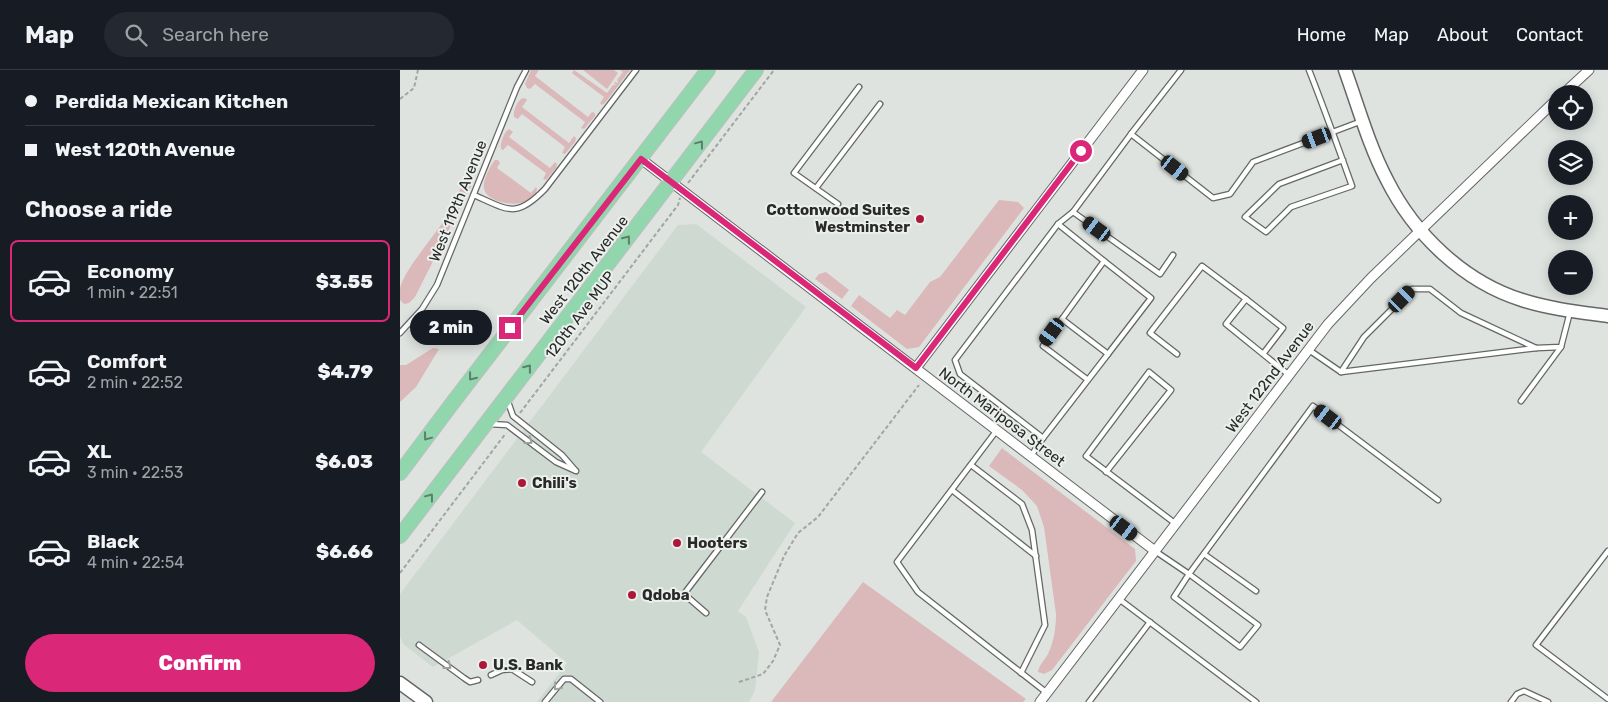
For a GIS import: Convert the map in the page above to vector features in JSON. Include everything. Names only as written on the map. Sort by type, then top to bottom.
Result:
[{"type":"main road","name":"West 120th Avenue","points":[[400,473],[708,70]]},
{"type":"main road","name":"West 120th Avenue","points":[[400,536],[506,397],[676,187],[756,70]]},
{"type":"street","points":[[1345,70],[1386,179],[1404,211],[1421,231],[1450,259],[1476,278],[1496,289],[1528,302],[1570,311],[1608,316]]},
{"type":"street","points":[[1573,85],[1589,70]]},
{"type":"street","points":[[916,368],[1137,72]]},
{"type":"street","name":"West 122nd Avenue","points":[[1040,702],[1328,324],[1350,299],[1548,108]]},
{"type":"street","name":"North Mariposa Street","points":[[641,159],[1155,551]]},
{"type":"street","points":[[400,683],[426,702]]},
{"type":"lane","name":"West 119th Avenue","points":[[400,333],[422,309],[437,285],[517,87],[526,70]]},
{"type":"lane","points":[[474,195],[507,210],[526,206],[534,201],[636,70]]},
{"type":"lane","points":[[1043,438],[960,374],[955,360],[1058,224],[1074,212],[1181,70]]},
{"type":"lane","points":[[1309,70],[1333,132],[1343,160],[1352,186],[1290,207],[1266,232],[1246,217],[1279,184],[1343,160]]},
{"type":"lane","points":[[838,204],[794,173],[859,87]]},
{"type":"lane","points":[[816,188],[880,104]]},
{"type":"lane","points":[[1132,134],[1213,198],[1230,194],[1253,162],[1364,121]]},
{"type":"lane","points":[[1074,212],[1160,274],[1173,255]]},
{"type":"lane","points":[[1031,456],[1151,298],[1058,224]]},
{"type":"lane","points":[[1088,380],[1043,346],[1104,261]]},
{"type":"lane","points":[[1177,354],[1150,333],[1202,266],[1283,328],[1264,354]]},
{"type":"lane","points":[[1341,372],[1364,337],[1412,289],[1430,289],[1461,313],[1537,348]]},
{"type":"lane","points":[[1246,299],[1226,324],[1289,375]]},
{"type":"lane","points":[[1521,401],[1561,348],[1570,311]]},
{"type":"lane","points":[[1062,319],[1108,354]]},
{"type":"lane","points":[[1308,350],[1341,372],[1537,348],[1561,348]]},
{"type":"lane","points":[[1106,472],[1171,390],[1149,372],[1086,456],[1106,472],[1176,524]]},
{"type":"lane","points":[[485,424],[507,425],[556,462],[576,471],[562,455],[513,416],[506,397]]},
{"type":"lane","points":[[1155,551],[1189,574],[1258,625],[1240,647],[1174,597],[1189,574],[1313,406],[1438,500]]},
{"type":"lane","points":[[997,430],[897,562],[918,592],[1047,693]]},
{"type":"lane","points":[[971,465],[1022,504],[1032,530],[1045,625],[1021,673]]},
{"type":"lane","points":[[952,490],[1036,556]]},
{"type":"lane","points":[[706,613],[684,594],[762,492]]},
{"type":"lane","points":[[1608,550],[1536,645],[1608,699]]},
{"type":"lane","points":[[1204,554],[1256,592]]},
{"type":"lane","points":[[1119,599],[1256,702]]},
{"type":"lane","points":[[1089,702],[1150,622]]},
{"type":"lane","points":[[420,645],[470,682],[478,680]]},
{"type":"lane","points":[[491,675],[502,670],[512,669],[532,682]]},
{"type":"lane","points":[[545,702],[564,679],[571,679],[600,702]]},
{"type":"lane","points":[[1511,702],[1517,694],[1524,691],[1548,702]]},
{"type":"path","points":[[400,99],[414,88],[418,70]]},
{"type":"path","name":"120th Ave MUP","points":[[516,418],[678,205],[676,187],[774,70]]},
{"type":"path","points":[[739,682],[763,674],[773,661],[780,646],[765,610],[767,597],[784,556],[798,533],[818,517],[919,386]]},
{"type":"path","points":[[400,573],[510,427]]},
{"type":"shaded area","points":[[531,70],[539,70],[535,76],[588,117],[592,112],[595,113],[595,116],[584,129],[581,128],[585,122],[535,84],[530,89],[527,88],[525,84]]},
{"type":"shaded area","points":[[574,70],[607,93],[613,85],[616,85],[615,82],[618,82],[617,80],[623,72],[620,70],[630,70],[602,105],[600,103],[604,97],[572,73]]},
{"type":"shaded area","points":[[583,70],[614,70],[618,73],[607,89]]},
{"type":"shaded area","points":[[525,98],[527,100],[522,107],[569,143],[574,136],[576,138],[565,154],[562,153],[565,147],[522,114],[518,119],[514,117],[514,110],[518,103],[521,99]]},
{"type":"shaded area","points":[[509,129],[513,132],[509,137],[550,168],[555,162],[557,164],[546,180],[543,179],[546,173],[508,145],[503,150],[501,149],[503,138]]},
{"type":"shaded area","points":[[495,160],[498,160],[500,163],[497,168],[531,193],[536,187],[534,196],[528,201],[511,204],[487,195],[484,189],[484,182]]},
{"type":"shaded area","points":[[467,181],[471,183],[471,186],[415,297],[409,303],[404,304],[400,300],[400,288],[408,270],[445,220],[459,191]]},
{"type":"shaded area","points":[[999,200],[1018,202],[1024,208],[919,347],[907,349],[851,306],[859,295],[890,318],[897,310],[905,315],[930,282],[940,277]]},
{"type":"shaded area","points":[[696,224],[806,307],[701,452],[795,523],[738,611],[746,617],[759,652],[755,690],[749,702],[537,702],[567,663],[517,620],[433,667],[403,644],[400,636],[400,594],[678,225]]},
{"type":"shaded area","points":[[826,272],[849,290],[842,299],[815,279],[819,274]]},
{"type":"shaded area","points":[[433,348],[439,349],[416,387],[400,402],[400,365],[406,365]]},
{"type":"shaded area","points":[[1002,448],[1135,549],[1136,561],[1052,670],[1044,674],[1038,672],[1039,667],[1052,645],[1056,614],[1044,527],[1037,506],[1022,490],[989,466]]},
{"type":"shaded area","points":[[863,582],[1026,699],[1023,702],[771,702]]},
{"type":"place","name":"Cottonwood Suites Westminster","points":[[920,219]]},
{"type":"place","name":"Chili's","points":[[522,483]]},
{"type":"place","name":"Hooters","points":[[677,543]]},
{"type":"place","name":"Qdoba","points":[[632,595]]},
{"type":"place","name":"U.S. Bank","points":[[483,665]]},
{"type":"route","points":[[510,328],[641,159],[916,368],[1081,151]]}]
